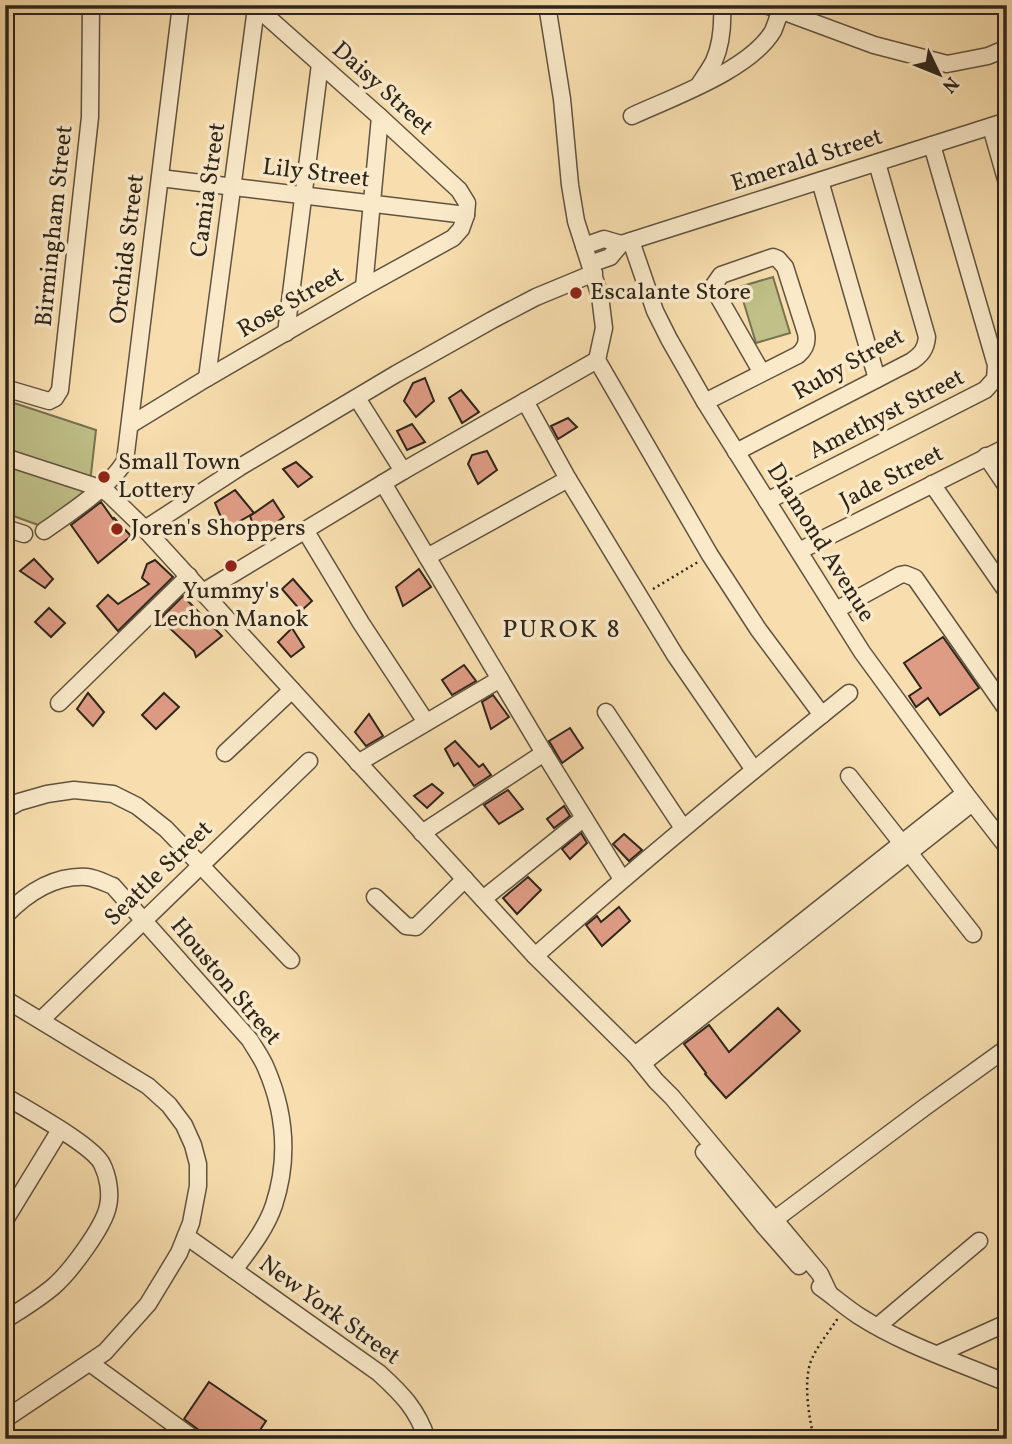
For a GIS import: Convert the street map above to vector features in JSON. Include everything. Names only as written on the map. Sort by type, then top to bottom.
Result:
[{"type":"street","name":"Birmingham Street","points":[[5,388],[49,401],[55,398],[60,390],[90,117],[91,5]]},
{"type":"street","name":"Orchids Street","points":[[44,531],[100,488],[115,475],[125,461],[181,5]]},
{"type":"street","points":[[547,5],[562,99],[576,221],[600,296],[604,328],[597,360],[710,555],[758,629],[822,715]]},
{"type":"street","points":[[699,85],[714,61],[723,25],[722,5]]},
{"type":"street","name":"Daisy Street","points":[[255,7],[462,192],[467,203],[466,215]]},
{"type":"street","name":"Camia Street","points":[[207,377],[255,7]]},
{"type":"street","points":[[632,116],[735,67],[756,50],[772,31],[773,8],[874,45],[947,64],[988,56],[1007,48]]},
{"type":"street","points":[[286,333],[320,64]]},
{"type":"street","points":[[364,287],[380,117]]},
{"type":"street","name":"Emerald Street","points":[[145,529],[240,467],[396,374],[592,268],[626,243],[1007,121]]},
{"type":"street","points":[[991,127],[1007,183]]},
{"type":"street","name":"Amethyst Street","points":[[767,501],[985,390],[995,379],[996,365],[933,145]]},
{"type":"street","name":"Ruby Street","points":[[736,452],[919,356],[927,344],[877,163]]},
{"type":"street","name":"Lily Street","points":[[160,178],[466,215]]},
{"type":"street","points":[[820,181],[877,379]]},
{"type":"street","name":"Rose Street","points":[[130,425],[207,377],[453,238],[461,229],[466,215]]},
{"type":"street","name":"Emerald Street","points":[[584,246],[604,239],[626,243]]},
{"type":"street","name":"Diamond Avenue","points":[[626,243],[669,339],[736,452],[869,662],[1007,847]]},
{"type":"street","points":[[705,402],[762,373],[802,352],[806,344],[807,339],[785,267],[773,257],[721,275],[714,285],[762,373]]},
{"type":"street","points":[[202,592],[403,471],[597,360]]},
{"type":"street","points":[[357,398],[403,471]]},
{"type":"street","points":[[526,401],[568,479],[675,655],[754,770]]},
{"type":"street","name":"Jade Street","points":[[799,551],[1007,447]]},
{"type":"street","points":[[986,456],[1007,487]]},
{"type":"street","points":[[5,457],[100,488],[145,529],[535,956],[639,1059],[820,1274],[829,1293]]},
{"type":"street","points":[[427,557],[568,479]]},
{"type":"street","points":[[383,483],[622,879]]},
{"type":"street","points":[[932,484],[1007,592]]},
{"type":"street","points":[[5,528],[24,534]]},
{"type":"street","points":[[305,530],[426,722]]},
{"type":"street","points":[[836,610],[900,575],[915,578],[1007,710]]},
{"type":"street","points":[[59,703],[189,576]]},
{"type":"street","points":[[358,763],[500,679]]},
{"type":"street","points":[[225,753],[292,690]]},
{"type":"street","points":[[535,956],[622,879],[849,693]]},
{"type":"street","points":[[606,712],[683,828]]},
{"type":"street","points":[[422,833],[544,753]]},
{"type":"street","name":"Seattle Street","points":[[41,1020],[309,761]]},
{"type":"street","points":[[849,776],[973,934]]},
{"type":"street","points":[[5,810],[19,802],[74,790],[113,794],[137,806],[166,829],[291,960]]},
{"type":"street","points":[[639,1059],[969,798]]},
{"type":"street","points":[[483,899],[584,818]]},
{"type":"street","name":"Houston Street","points":[[5,916],[20,901],[62,879],[90,877],[113,886],[250,1040],[266,1067],[275,1096],[284,1132],[283,1166],[273,1207],[253,1244],[234,1269]]},
{"type":"street","points":[[375,897],[406,926],[416,927],[464,879]]},
{"type":"street","points":[[5,999],[148,1086],[169,1105],[184,1125],[198,1164],[198,1186],[191,1223],[179,1253],[148,1304],[106,1352],[5,1419]]},
{"type":"street","points":[[774,1220],[1007,1048]]},
{"type":"street","points":[[656,1081],[663,1102],[812,1281],[877,1326],[1007,1383]]},
{"type":"street","points":[[5,1096],[89,1149],[102,1163],[109,1190],[108,1208],[102,1222],[67,1273],[49,1290],[5,1320]]},
{"type":"street","points":[[5,1220],[12,1195],[60,1130]]},
{"type":"street","name":"New York Street","points":[[186,1236],[379,1373],[414,1409],[427,1439]]},
{"type":"street","points":[[877,1326],[979,1241]]},
{"type":"street","points":[[938,1354],[1007,1323]]},
{"type":"street","points":[[90,1363],[194,1439]]},
{"type":"path","points":[[639,596],[710,555]]},
{"type":"path","points":[[814,1439],[808,1413],[811,1363],[846,1307]]},
{"type":"green space","points":[[773,277],[790,333],[756,343],[739,287]]},
{"type":"green space","points":[[5,400],[96,430],[91,474],[80,499],[44,527],[5,513]]},
{"type":"building","points":[[425,378],[434,401],[416,417],[404,401],[413,383]]},
{"type":"building","points":[[461,390],[479,412],[462,423],[449,398]]},
{"type":"building","points":[[568,418],[577,427],[558,439],[551,426]]},
{"type":"building","points":[[412,424],[425,442],[407,450],[397,431]]},
{"type":"building","points":[[487,451],[497,470],[478,484],[468,464],[472,455]]},
{"type":"building","points":[[296,462],[312,477],[298,487],[283,469]]},
{"type":"building","points":[[235,490],[254,513],[226,529],[215,503]]},
{"type":"building","points":[[273,500],[284,517],[257,536],[250,516]]},
{"type":"building","points":[[101,502],[113,519],[131,536],[98,563],[71,525]]},
{"type":"building","points":[[34,559],[53,579],[45,588],[20,571]]},
{"type":"building","points":[[155,560],[173,577],[118,631],[97,606],[108,595],[118,604],[149,584],[142,578],[147,564]]},
{"type":"building","points":[[419,569],[431,587],[403,606],[396,587]]},
{"type":"building","points":[[293,579],[312,601],[301,611],[282,589]]},
{"type":"building","points":[[183,596],[222,636],[196,657],[194,651],[160,619]]},
{"type":"building","points":[[49,608],[65,623],[51,637],[35,622]]},
{"type":"building","points":[[292,628],[304,647],[291,657],[278,642]]},
{"type":"building","points":[[943,637],[979,688],[940,715],[928,698],[916,707],[909,696],[921,688],[904,663]]},
{"type":"building","points":[[464,665],[476,681],[452,695],[442,680]]},
{"type":"building","points":[[88,693],[104,712],[93,726],[77,709]]},
{"type":"building","points":[[164,693],[179,707],[156,729],[142,715]]},
{"type":"building","points":[[493,695],[509,717],[491,729],[482,702]]},
{"type":"building","points":[[369,714],[383,736],[366,746],[355,732]]},
{"type":"building","points":[[570,728],[583,748],[562,763],[549,741]]},
{"type":"building","points":[[455,741],[479,767],[483,764],[491,775],[474,786],[458,763],[454,766],[445,749]]},
{"type":"building","points":[[432,784],[443,793],[427,808],[414,796]]},
{"type":"building","points":[[508,790],[523,809],[499,824],[484,805]]},
{"type":"building","points":[[564,806],[570,816],[554,828],[547,819]]},
{"type":"building","points":[[581,833],[587,843],[570,859],[562,849]]},
{"type":"building","points":[[624,834],[642,850],[629,861],[613,844]]},
{"type":"building","points":[[528,877],[541,890],[517,914],[503,898]]},
{"type":"building","points":[[619,907],[630,921],[602,946],[586,925],[597,916],[601,922]]},
{"type":"building","points":[[778,1008],[800,1031],[726,1098],[684,1044],[709,1025],[729,1052]]},
{"type":"building","points":[[209,1382],[266,1421],[254,1439],[205,1439],[200,1431],[184,1419]]},
{"type":"waterway","points":[[685,1439],[688,1434]]},
{"type":"place","name":"Escalante Store","points":[[576,293]]},
{"type":"place","name":"Small Town Lottery","points":[[104,477]]},
{"type":"place","name":"Joren's Shoppers","points":[[117,529]]},
{"type":"place","name":"Yummy's Lechon Manok","points":[[231,566]]},
{"type":"district","name":"PUROK 8","points":[[562,630]]}]
